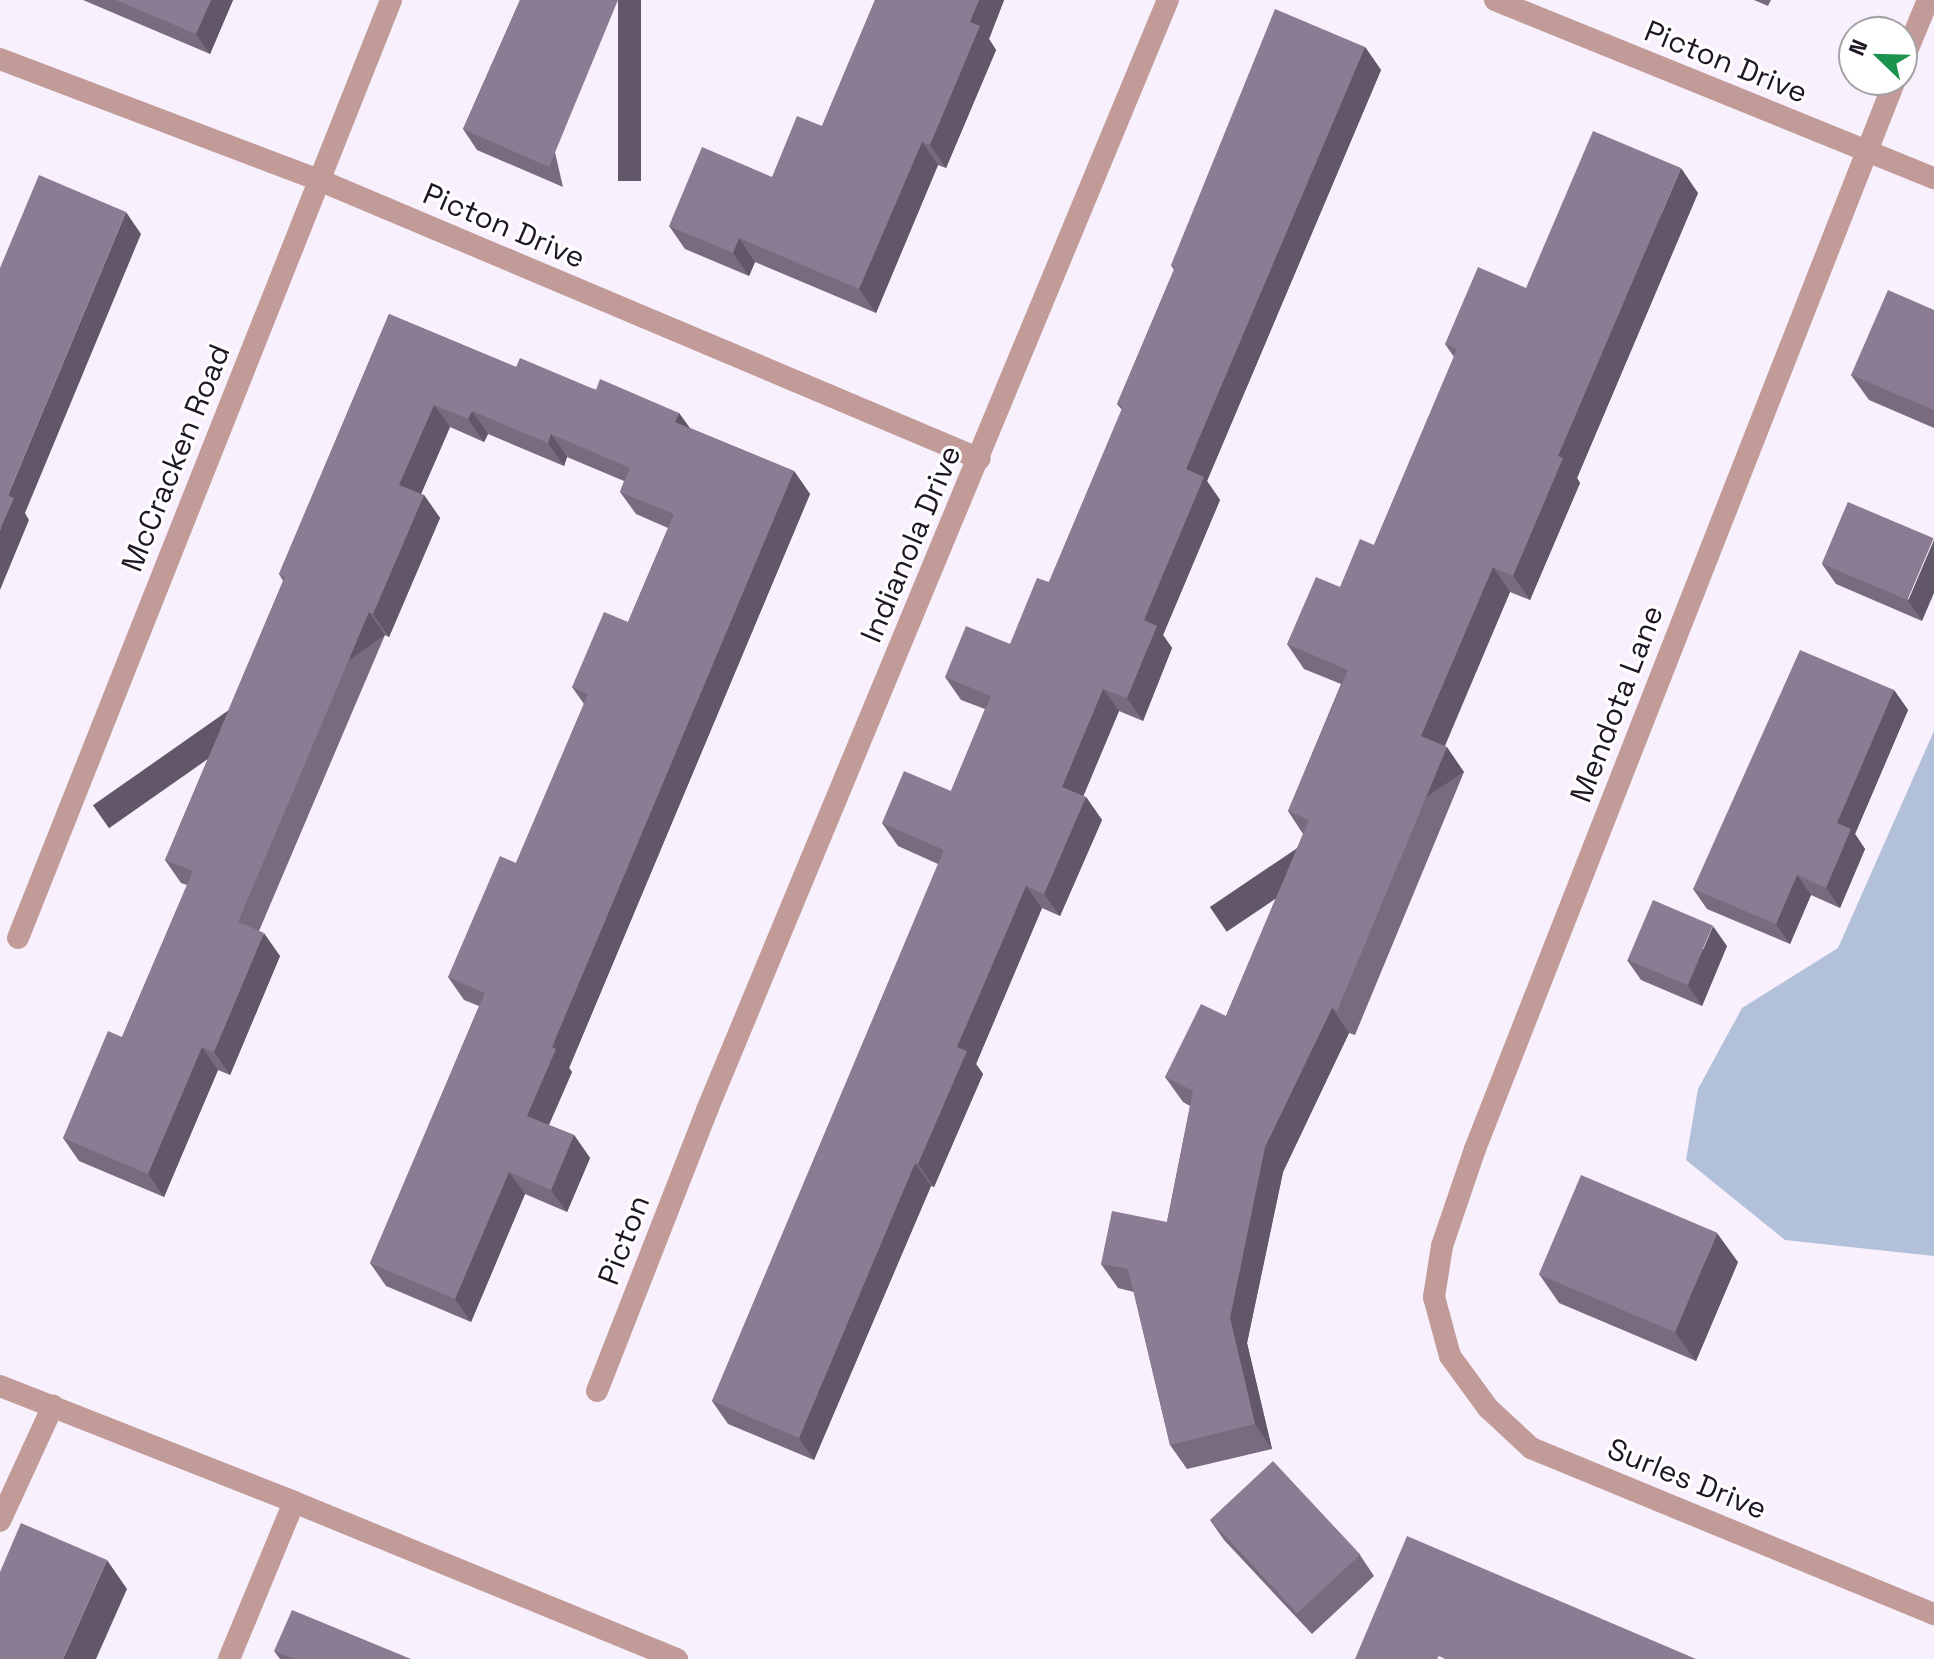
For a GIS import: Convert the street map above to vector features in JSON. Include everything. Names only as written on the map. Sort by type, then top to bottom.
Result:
[{"type":"street","name":"McCracken Road","points":[[18,938],[391,0]]},
{"type":"street","name":"Indianola Drive","points":[[707,1110],[980,459],[1168,0]]},
{"type":"street","name":"Picton Drive","points":[[1495,0],[1934,178]]},
{"type":"street","points":[[1918,24],[1928,0]]},
{"type":"street","name":"Picton Drive","points":[[0,59],[319,180],[980,459]]},
{"type":"street","name":"Mendota Lane","points":[[1450,1356],[1434,1297],[1442,1246],[1475,1149],[1889,96]]},
{"type":"street","name":"Picton","points":[[597,1391],[707,1110]]},
{"type":"street","name":"Surles Drive","points":[[1450,1356],[1488,1408],[1531,1448],[1934,1614]]},
{"type":"street","points":[[0,1386],[677,1659]]},
{"type":"street","points":[[0,1521],[53,1406]]},
{"type":"street","points":[[229,1659],[294,1502]]},
{"type":"water","points":[[1934,731],[1934,1256],[1785,1240],[1686,1160],[1698,1089],[1742,1008],[1838,948]]},
{"type":"building","points":[[116,0],[211,0],[196,34]]},
{"type":"building","points":[[520,0],[618,0],[549,167],[463,129]]},
{"type":"building","points":[[875,0],[979,0],[970,22],[980,26],[930,145],[922,142],[859,289],[739,238],[733,253],[669,226],[702,147],[772,177],[797,116],[822,126]]},
{"type":"building","points":[[1275,9],[1365,47],[1186,469],[1204,477],[1144,620],[1157,626],[1127,698],[1103,689],[1062,787],[1086,797],[1044,894],[1026,886],[957,1047],[967,1051],[918,1164],[915,1163],[799,1438],[712,1401],[944,850],[882,823],[904,771],[951,791],[991,696],[945,677],[966,626],[1010,644],[1037,578],[1049,582],[1123,406],[1117,404],[1175,267],[1171,265]]},
{"type":"building","points":[[1593,131],[1681,168],[1558,456],[1563,458],[1513,576],[1493,567],[1421,736],[1447,747],[1337,1011],[1332,1008],[1265,1147],[1230,1318],[1255,1424],[1170,1445],[1128,1269],[1101,1264],[1112,1211],[1167,1222],[1193,1091],[1165,1077],[1201,1004],[1226,1016],[1309,820],[1288,811],[1348,670],[1287,644],[1316,577],[1340,587],[1360,539],[1374,545],[1457,349],[1445,344],[1478,267],[1526,288]]},
{"type":"building","points":[[39,175],[126,212],[8,495],[14,498],[0,530],[0,268]]},
{"type":"building","points":[[1888,290],[1934,310],[1934,410],[1851,375]]},
{"type":"building","points":[[389,314],[516,367],[520,358],[596,390],[600,379],[679,413],[675,422],[794,471],[552,1047],[556,1049],[527,1116],[574,1135],[551,1190],[509,1172],[455,1299],[370,1263],[485,993],[448,977],[500,856],[516,863],[588,694],[572,687],[604,612],[628,622],[674,514],[620,492],[630,468],[551,434],[548,443],[472,411],[468,419],[434,405],[399,485],[424,495],[373,614],[369,612],[238,922],[264,933],[214,1052],[202,1047],[148,1174],[63,1138],[108,1031],[122,1037],[193,871],[165,860],[285,577],[279,574]]},
{"type":"building","points":[[1848,502],[1934,538],[1907,600],[1822,564]]},
{"type":"building","points":[[1800,650],[1894,690],[1837,823],[1851,829],[1826,888],[1797,875],[1776,924],[1693,889]]},
{"type":"building","points":[[1653,900],[1713,925],[1687,985],[1628,960]]},
{"type":"building","points":[[1581,1175],[1717,1233],[1675,1332],[1539,1274]]},
{"type":"building","points":[[1273,1461],[1360,1555],[1297,1613],[1210,1520]]},
{"type":"building","points":[[21,1523],[107,1560],[63,1659],[0,1659],[0,1572]]},
{"type":"building","points":[[1407,1536],[1696,1659],[1445,1659],[1439,1656],[1437,1659],[1355,1659]]},
{"type":"building","points":[[292,1610],[411,1659],[295,1659],[274,1651]]}]
